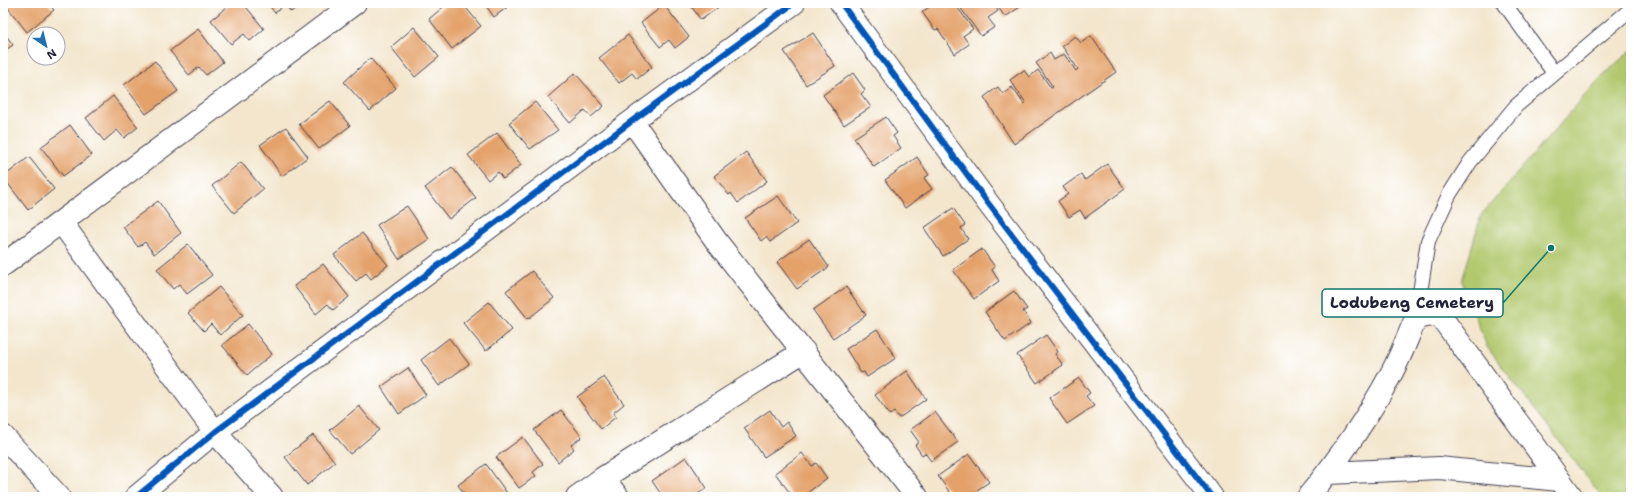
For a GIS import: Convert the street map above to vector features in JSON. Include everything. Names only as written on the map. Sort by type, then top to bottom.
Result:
[{"type":"street","points":[[3,266],[355,3]]},
{"type":"street","points":[[136,497],[215,432],[632,121],[794,3]]},
{"type":"street","points":[[841,3],[993,209],[1212,497]]},
{"type":"street","points":[[632,121],[717,242],[917,497]]},
{"type":"street","points":[[61,222],[215,432],[272,497]]},
{"type":"street","points":[[1308,497],[1328,473],[1365,418],[1392,373],[1416,318],[1439,314],[1572,497]]},
{"type":"street","points":[[577,497],[603,478],[804,351]]},
{"type":"street","points":[[3,436],[59,497]]},
{"type":"street","points":[[1328,473],[1439,468],[1559,480]]},
{"type":"street","points":[[603,478],[618,497]]},
{"type":"lane","points":[[1504,3],[1554,74]]},
{"type":"lane","points":[[1416,318],[1428,241],[1449,195],[1470,162],[1516,106],[1631,9]]},
{"type":"green space","points":[[1631,50],[1631,497],[1602,497],[1487,347],[1462,281],[1481,215],[1600,78]]},
{"type":"building","points":[[4,3],[48,3],[54,10],[34,26],[26,26],[26,31]]},
{"type":"building","points":[[232,3],[243,3],[264,29],[250,41],[244,34],[231,44],[211,20]]},
{"type":"building","points":[[267,3],[302,3],[291,12],[285,4],[275,13]]},
{"type":"building","points":[[448,3],[462,3],[481,26],[452,49],[429,19]]},
{"type":"building","points":[[484,3],[513,3],[494,17]]},
{"type":"building","points":[[689,3],[724,3],[701,20]]},
{"type":"building","points":[[935,3],[993,3],[998,11],[988,18],[995,27],[981,36],[959,6],[957,7],[973,29],[963,36],[969,44],[955,54],[938,29],[935,30],[922,12]]},
{"type":"building","points":[[995,3],[1017,3],[1020,7],[1005,17]]},
{"type":"building","points":[[664,5],[689,37],[675,48],[669,40],[660,47],[641,23]]},
{"type":"building","points":[[414,27],[439,57],[415,77],[391,47]]},
{"type":"building","points":[[198,29],[223,62],[206,75],[199,67],[189,75],[170,51]]},
{"type":"building","points":[[3,31],[13,45],[3,52]]},
{"type":"building","points":[[813,33],[835,66],[806,85],[784,51]]},
{"type":"building","points":[[628,35],[652,67],[637,79],[632,73],[619,83],[599,58]]},
{"type":"building","points":[[1075,36],[1081,43],[1091,36],[1116,72],[1014,144],[984,97],[998,87],[1003,94],[1012,87],[1024,104],[1026,103],[1010,80],[1024,70],[1029,77],[1038,70],[1051,88],[1053,87],[1036,63],[1050,53],[1054,60],[1064,54],[1076,71],[1078,69],[1062,46]]},
{"type":"building","points":[[370,58],[396,88],[370,111],[344,82]]},
{"type":"building","points":[[155,61],[178,91],[146,114],[124,85]]},
{"type":"building","points":[[575,73],[604,106],[591,117],[585,110],[570,123],[548,97]]},
{"type":"building","points":[[853,73],[865,90],[861,94],[871,107],[844,125],[823,95]]},
{"type":"building","points":[[113,96],[138,127],[124,138],[117,130],[104,141],[86,118]]},
{"type":"building","points":[[330,101],[350,126],[319,149],[299,124]]},
{"type":"building","points":[[535,102],[558,130],[530,149],[509,123]]},
{"type":"building","points":[[886,117],[897,133],[893,136],[901,148],[874,167],[854,138]]},
{"type":"building","points":[[70,125],[92,155],[63,176],[41,147]]},
{"type":"building","points":[[286,127],[308,157],[282,176],[260,145]]},
{"type":"building","points":[[497,133],[521,165],[503,179],[498,172],[488,180],[468,155]]},
{"type":"building","points":[[746,152],[767,181],[738,203],[731,193],[729,195],[714,176]]},
{"type":"building","points":[[29,157],[54,189],[28,210],[3,177]]},
{"type":"building","points":[[917,157],[929,175],[924,178],[932,189],[905,208],[885,180]]},
{"type":"building","points":[[241,162],[263,189],[234,213],[212,186]]},
{"type":"building","points":[[1107,164],[1125,189],[1085,218],[1080,210],[1069,217],[1058,201],[1068,194],[1063,187],[1081,174],[1085,180]]},
{"type":"building","points":[[452,167],[476,198],[449,219],[425,188]]},
{"type":"building","points":[[778,196],[797,223],[770,242],[766,237],[761,241],[745,218]]},
{"type":"building","points":[[158,201],[181,233],[154,254],[145,242],[138,247],[123,227]]},
{"type":"building","points":[[407,206],[429,239],[399,259],[377,225]]},
{"type":"building","points":[[953,208],[965,225],[961,228],[968,239],[943,256],[924,228]]},
{"type":"building","points":[[362,233],[388,265],[371,279],[366,273],[356,281],[334,255]]},
{"type":"building","points":[[809,239],[829,267],[797,289],[777,262]]},
{"type":"building","points":[[188,244],[212,275],[187,294],[179,284],[173,289],[157,269]]},
{"type":"building","points":[[982,249],[995,267],[992,270],[999,281],[974,299],[953,270]]},
{"type":"building","points":[[323,264],[349,297],[333,310],[328,304],[316,314],[294,286]]},
{"type":"building","points":[[532,271],[554,298],[528,319],[506,291]]},
{"type":"building","points":[[219,287],[243,315],[220,335],[211,324],[204,331],[188,313]]},
{"type":"building","points":[[846,287],[866,315],[833,338],[813,310]]},
{"type":"building","points":[[1014,291],[1027,309],[1023,311],[1031,323],[1005,341],[985,312]]},
{"type":"building","points":[[489,302],[512,330],[486,351],[463,323]]},
{"type":"building","points":[[248,324],[272,354],[247,375],[222,345]]},
{"type":"building","points":[[877,329],[896,358],[867,377],[864,372],[861,373],[846,349]]},
{"type":"building","points":[[1046,335],[1058,352],[1055,354],[1063,365],[1037,383],[1017,355]]},
{"type":"building","points":[[449,338],[469,364],[439,386],[421,360]]},
{"type":"building","points":[[408,368],[426,395],[399,414],[381,387]]},
{"type":"building","points":[[907,371],[926,399],[899,418],[894,412],[890,415],[875,395]]},
{"type":"building","points":[[604,377],[624,404],[613,413],[616,417],[601,429],[577,397]]},
{"type":"building","points":[[1079,378],[1090,393],[1086,396],[1094,406],[1067,424],[1049,398]]},
{"type":"building","points":[[359,406],[379,430],[350,454],[330,430]]},
{"type":"building","points":[[561,410],[582,437],[571,445],[574,449],[558,462],[534,430]]},
{"type":"building","points":[[770,410],[781,427],[787,422],[796,436],[764,457],[744,428]]},
{"type":"building","points":[[935,412],[958,442],[931,461],[925,453],[922,455],[915,445],[919,442],[910,430]]},
{"type":"building","points":[[313,435],[335,462],[307,485],[285,457]]},
{"type":"building","points":[[523,437],[543,464],[533,472],[536,476],[519,488],[496,457]]},
{"type":"building","points":[[802,453],[812,466],[816,463],[827,478],[802,497],[793,497],[775,473]]},
{"type":"building","points":[[969,454],[989,482],[967,497],[953,497],[938,476]]},
{"type":"building","points":[[686,457],[707,488],[693,497],[663,497],[652,481]]},
{"type":"building","points":[[486,464],[507,493],[502,497],[467,497],[458,485]]},
{"type":"cycle path","points":[[136,497],[215,432],[632,121],[794,3]]},
{"type":"cycle path","points":[[841,3],[988,203],[1212,497]]},
{"type":"place","name":"Lodubeng Cemetery","points":[[1551,248]]}]
